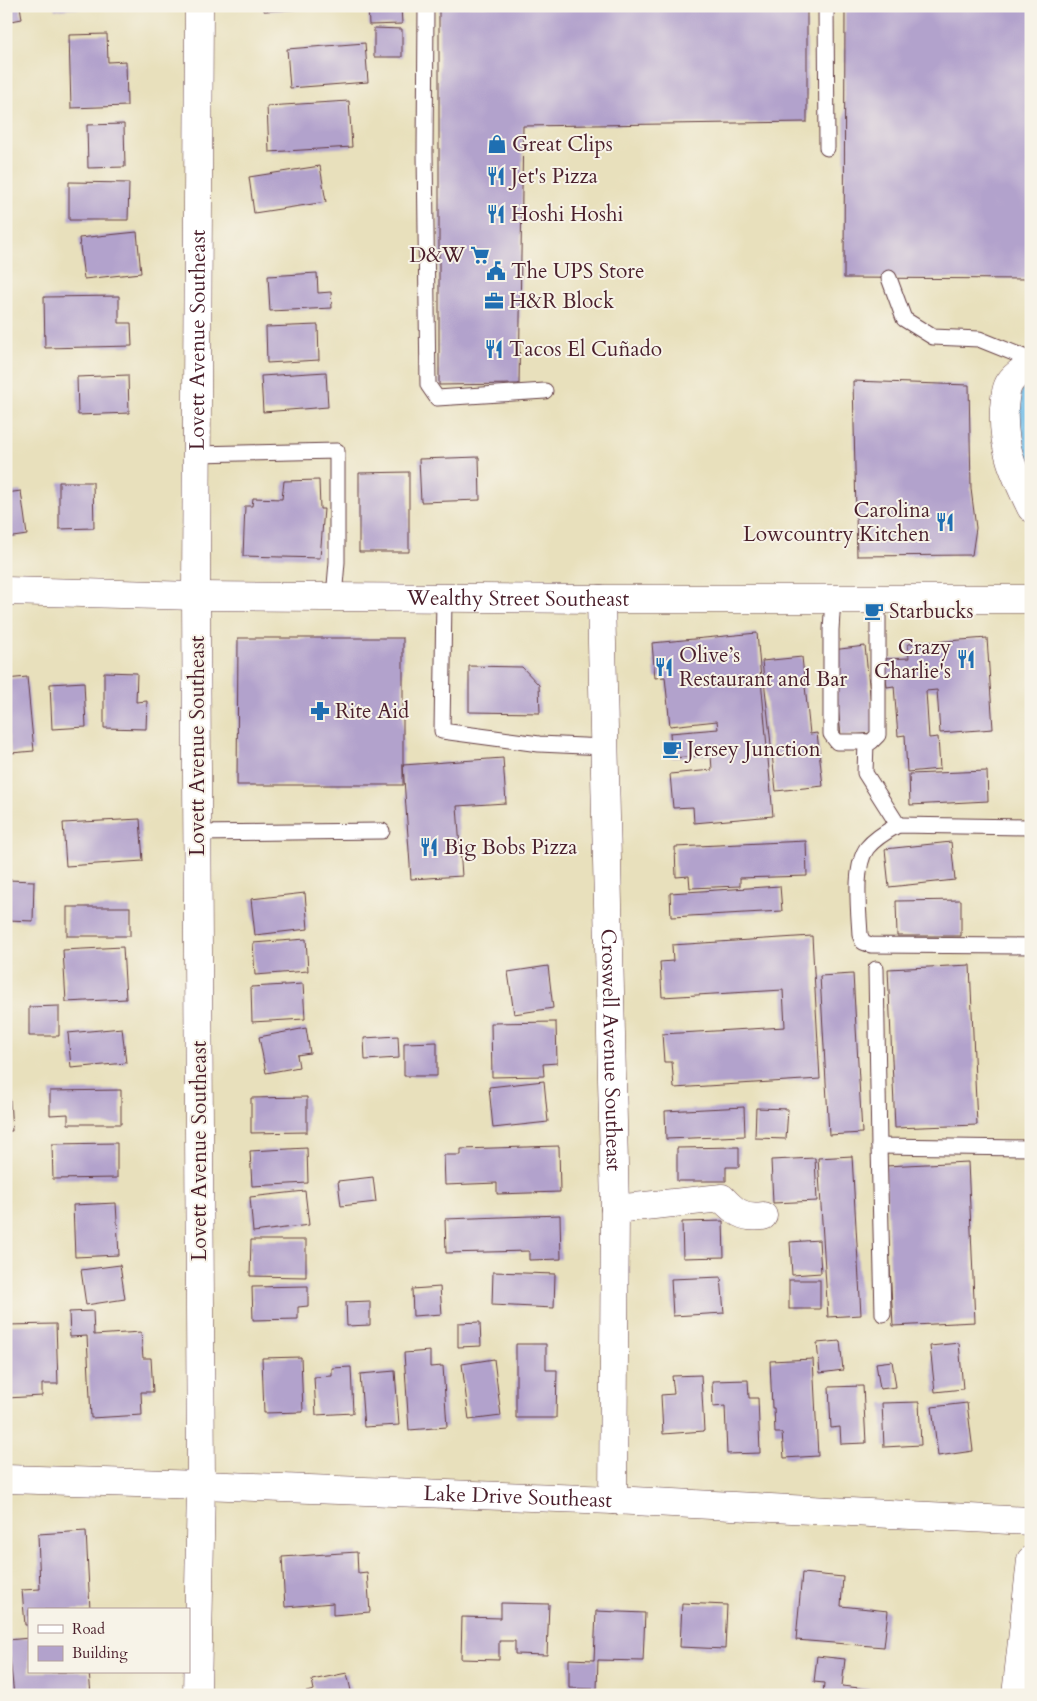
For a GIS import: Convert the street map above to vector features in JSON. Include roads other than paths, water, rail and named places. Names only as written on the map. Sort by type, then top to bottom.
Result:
[{"type":"street","name":"Lovett Avenue Southeast","points":[[196,1695],[201,1485],[196,596],[199,6]]},
{"type":"street","points":[[1031,364],[1010,382],[1005,397],[1004,421],[1009,459],[1031,508]]},
{"type":"street","name":"Wealthy Street Southeast","points":[[6,592],[196,596],[602,599],[1031,598]]},
{"type":"street","name":"Croswell Avenue Southeast","points":[[602,599],[616,1209],[613,1500]]},
{"type":"street","points":[[616,1209],[722,1198],[734,1211],[754,1217],[763,1216]]},
{"type":"street","name":"Lake Drive Southeast","points":[[6,1480],[613,1500],[1031,1521]]},
{"type":"street","points":[[1016,1695],[1031,1560]]},
{"type":"lane","points":[[426,6],[425,153],[428,385],[437,398],[545,391]]},
{"type":"lane","points":[[826,6],[826,148]]},
{"type":"lane","points":[[889,278],[904,319],[933,337],[979,339],[1031,360]]},
{"type":"lane","points":[[197,454],[336,451],[337,562],[334,597]]},
{"type":"lane","points":[[444,598],[442,731],[539,744],[605,747]]},
{"type":"lane","points":[[833,598],[831,630],[831,734],[837,742],[871,742],[878,735],[878,598]]},
{"type":"lane","points":[[866,742],[865,773],[898,825]]},
{"type":"lane","points":[[1031,827],[898,825],[880,836],[866,849],[858,867],[860,935],[863,942],[871,945],[1031,946]]},
{"type":"lane","points":[[197,833],[382,831]]},
{"type":"lane","points":[[876,969],[883,1314]]},
{"type":"lane","points":[[879,1146],[1031,1148]]},
{"type":"water","points":[[1030,384],[1031,475],[1016,442],[1018,400],[1022,390]]},
{"type":"place","name":"Great Clips","points":[[497,144]]},
{"type":"place","name":"Jet's Pizza","points":[[496,176]]},
{"type":"place","name":"Hoshi Hoshi","points":[[496,214]]},
{"type":"place","name":"D&W","points":[[480,255]]},
{"type":"place","name":"The UPS Store","points":[[496,271]]},
{"type":"place","name":"H&R Block","points":[[494,301]]},
{"type":"place","name":"Tacos El Cuñado","points":[[494,349]]},
{"type":"place","name":"Carolina Lowcountry Kitchen","points":[[945,522]]},
{"type":"place","name":"Starbucks","points":[[874,611]]},
{"type":"place","name":"Crazy Charlie's","points":[[966,659]]},
{"type":"place","name":"Olive’s Restaurant and Bar","points":[[664,667]]},
{"type":"place","name":"Rite Aid","points":[[320,711]]},
{"type":"place","name":"Jersey Junction","points":[[672,749]]},
{"type":"place","name":"Big Bobs Pizza","points":[[429,847]]}]
